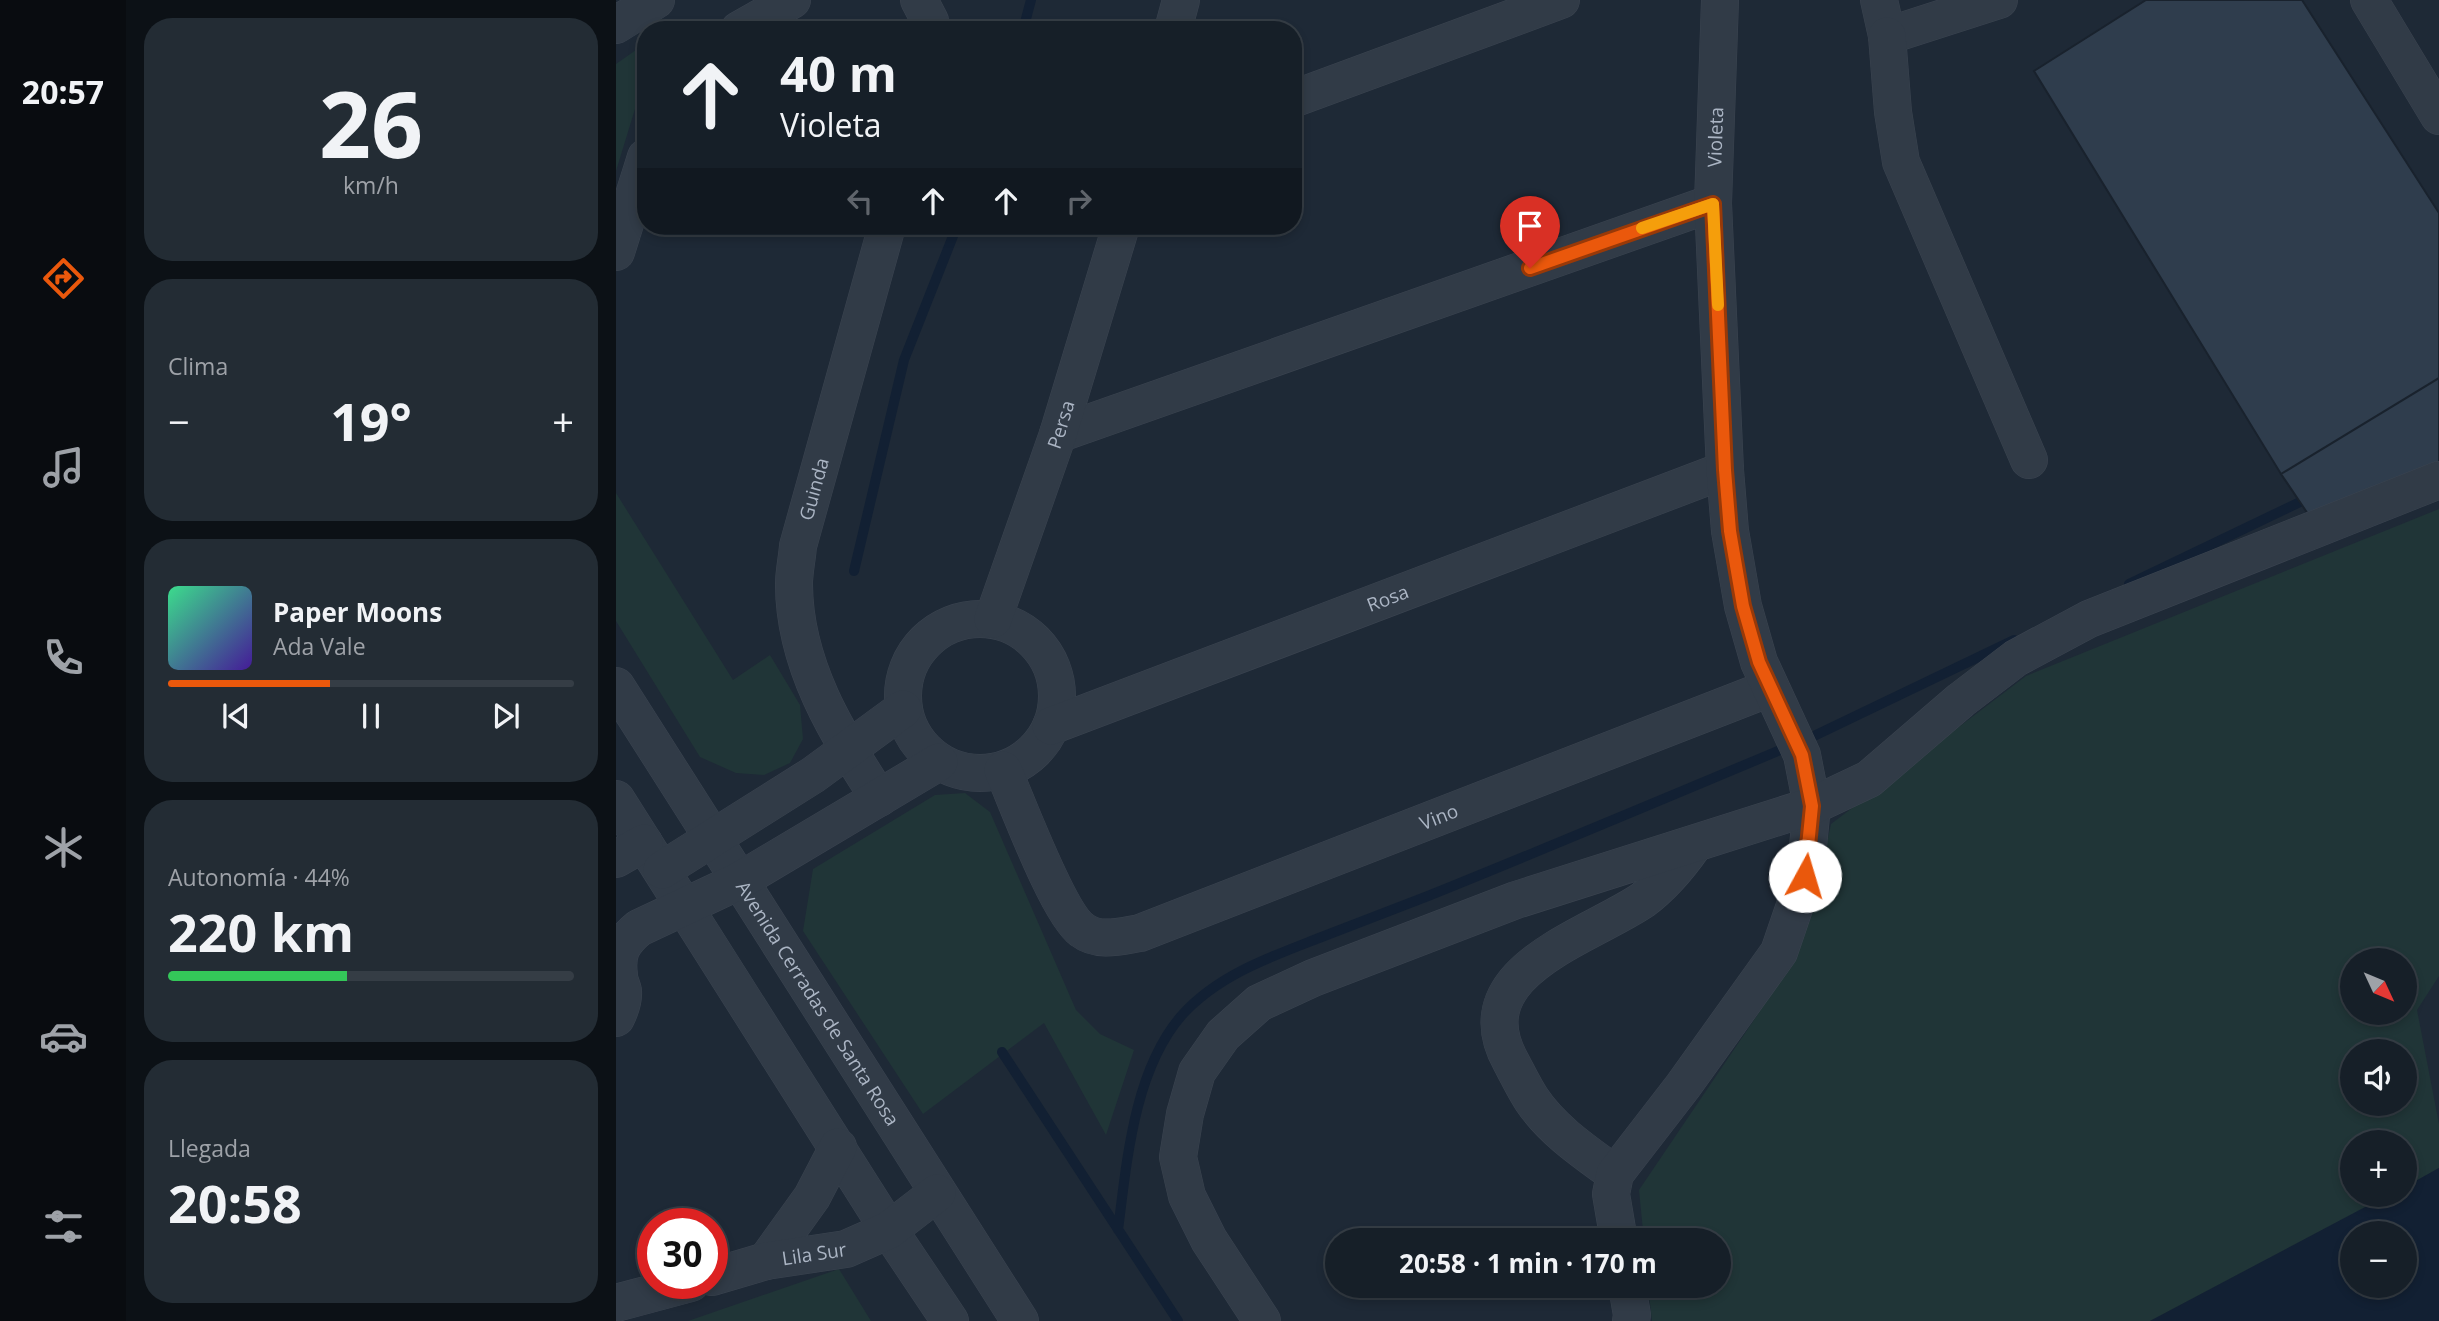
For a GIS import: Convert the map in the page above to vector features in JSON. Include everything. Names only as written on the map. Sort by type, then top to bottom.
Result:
[{"type":"street","points":[[618,20],[656,0]]},
{"type":"street","points":[[755,21],[792,0]]},
{"type":"street","points":[[919,0],[930,21]]},
{"type":"street","points":[[1175,21],[1181,0]]},
{"type":"street","points":[[1302,96],[1561,0]]},
{"type":"street","name":"Violeta","points":[[1615,1174],[1683,1086],[1779,952],[1805,876],[1812,806],[1795,739],[1759,662],[1743,606],[1730,531],[1713,204],[1720,0]]},
{"type":"street","points":[[1879,0],[1887,36],[1893,112],[1901,162],[2029,460]]},
{"type":"street","points":[[1887,36],[1997,0]]},
{"type":"street","points":[[2369,0],[2439,116]]},
{"type":"street","points":[[616,252],[637,186]]},
{"type":"street","points":[[1058,434],[1713,204]]},
{"type":"street","name":"Guinda","points":[[879,798],[831,721],[813,679],[802,641],[794,584],[798,546],[884,235]]},
{"type":"street","name":"Persa","points":[[993,619],[1058,434],[1118,235]]},
{"type":"street","name":"Rosa","points":[[1051,726],[1725,470]]},
{"type":"street","points":[[1262,1321],[1209,1240],[1186,1196],[1178,1157],[1185,1114],[1197,1072],[1223,1035],[1259,1003],[1313,978],[1516,900],[1693,846],[1812,806],[1869,779],[1961,700],[2016,658],[2089,619],[2439,480]]},
{"type":"street","points":[[993,619],[1026,632],[1039,645],[1056,677],[1056,711],[1043,741],[1032,753],[1003,770],[970,773],[939,762],[926,752],[916,740],[903,709],[902,693],[905,677],[919,647],[931,635],[945,626],[961,621],[993,619]]},
{"type":"street","name":"Avenida Cerradas de Santa Rosa","points":[[616,686],[1020,1321]]},
{"type":"street","name":"Vino","points":[[1003,770],[1062,905],[1083,932],[1104,938],[1140,933],[1770,688]]},
{"type":"street","points":[[641,858],[713,837],[848,751],[903,709]]},
{"type":"street","points":[[616,1018],[622,1006],[623,991],[618,974],[618,952],[625,939],[639,928],[739,881],[939,762]]},
{"type":"street","points":[[616,799],[641,858],[684,908],[950,1321]]},
{"type":"street","points":[[1617,1228],[1611,1194],[1615,1174],[1562,1133],[1532,1100],[1505,1051],[1498,1014],[1513,982],[1554,949],[1643,900],[1676,870],[1693,846]]},
{"type":"street","name":"Lila Sur","points":[[766,1261],[812,1197],[838,1147]]},
{"type":"street","name":"Lila Sur","points":[[766,1261],[846,1249],[889,1230],[937,1193]]},
{"type":"street","points":[[728,1272],[766,1261]]},
{"type":"street","points":[[1629,1298],[1631,1321]]},
{"type":"green space","points":[[637,49],[637,102],[616,171],[616,64]]},
{"type":"green space","points":[[616,493],[733,680],[770,655],[800,705],[803,739],[790,763],[764,775],[736,773],[700,757],[616,621]]},
{"type":"green space","points":[[2439,509],[2439,976],[2417,1010],[2439,1124],[2439,1168],[2417,1180],[2417,1130],[2340,1130],[2340,1207],[2365,1207],[2150,1321],[1652,1321],[1649,1298],[1731,1298],[1731,1228],[1643,1228],[1639,1190],[1758,1014],[1809,923],[1831,824],[2026,676]]},
{"type":"green space","points":[[965,793],[990,812],[1076,1010],[1100,1034],[1134,1050],[1106,1135],[1044,1023],[923,1114],[803,931],[813,869],[935,795]]},
{"type":"green space","points":[[839,1269],[871,1321],[688,1321]]},
{"type":"water","points":[[2439,1168],[2439,1321],[2150,1321],[2365,1207],[2417,1207],[2417,1180]]},
{"type":"building","points":[[2146,0],[2302,0],[2439,213],[2439,378],[2281,474],[2034,71]]},
{"type":"building","points":[[2439,378],[2439,464],[2308,514],[2281,474]]},
{"type":"waterway","points":[[1025,21],[1031,0]]},
{"type":"waterway","points":[[854,571],[904,360],[953,235]]},
{"type":"waterway","points":[[2129,584],[2300,502]]},
{"type":"waterway","points":[[1816,735],[2014,640]]},
{"type":"waterway","points":[[1118,1230],[1135,1117],[1153,1062],[1182,1015],[1212,989],[1228,978],[1282,952],[1473,878],[1785,748]]},
{"type":"waterway","points":[[1002,1052],[1178,1321]]},
{"type":"slow traffic","points":[[1642,228],[1713,204],[1718,305]]},
{"type":"route","points":[[1530,268],[1713,204],[1730,531],[1743,606],[1759,662],[1802,755],[1812,806],[1805,876]]}]
